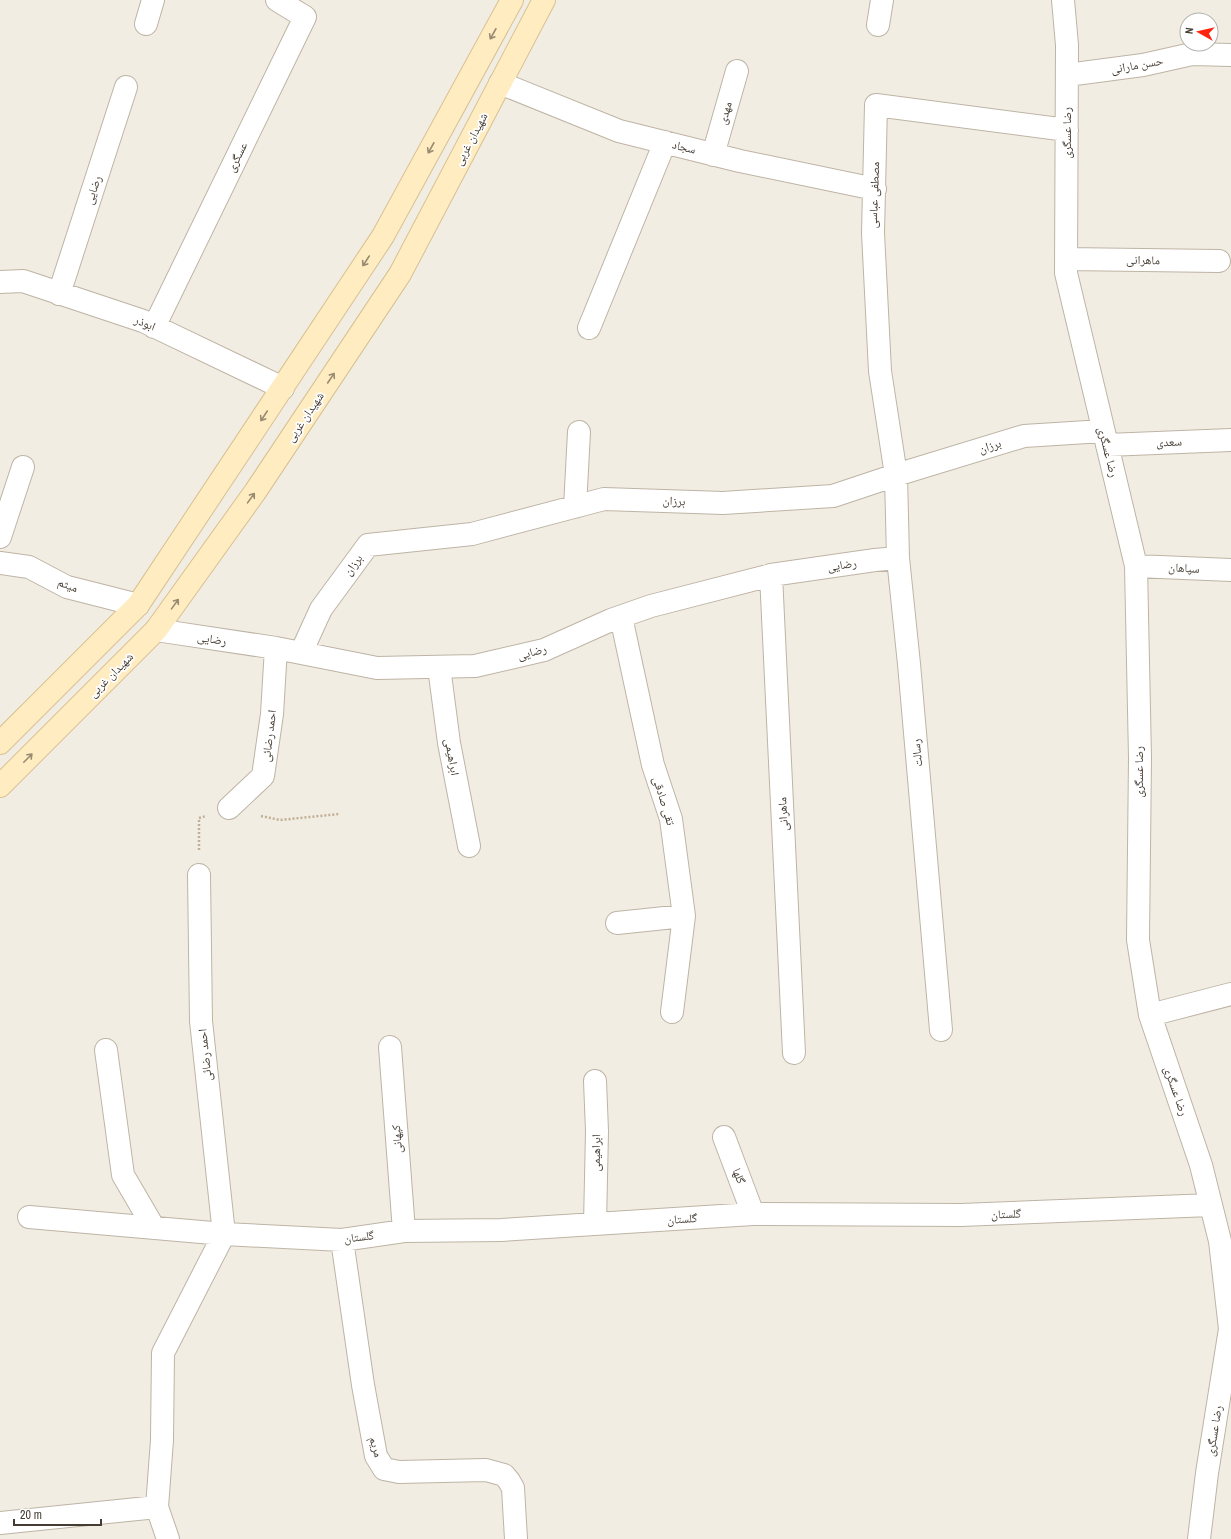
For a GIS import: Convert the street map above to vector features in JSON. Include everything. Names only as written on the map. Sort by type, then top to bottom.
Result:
[{"type":"main road","points":[[0,743],[138,605],[383,236],[512,0]]},
{"type":"main road","name":"شهیدان غربی","points":[[0,786],[156,630],[256,492],[400,274],[544,0]]},
{"type":"street","points":[[146,24],[153,0]]},
{"type":"street","name":"عسگری","points":[[154,327],[305,17],[277,0]]},
{"type":"street","points":[[878,25],[882,0]]},
{"type":"street","name":"رضا عسگری","points":[[1063,0],[1067,45],[1066,273],[1136,566],[1140,758],[1138,940],[1150,1015],[1201,1165],[1220,1242],[1230,1329],[1207,1473],[1199,1539]]},
{"type":"street","name":"حسن مارانی","points":[[1066,75],[1143,65],[1192,54],[1231,55]]},
{"type":"street","name":"مهدی","points":[[713,155],[737,71]]},
{"type":"street","name":"سجاد","points":[[500,84],[619,131],[713,155],[875,189]]},
{"type":"street","name":"رضایی","points":[[59,294],[126,87]]},
{"type":"street","name":"مصطفی عباسی","points":[[896,475],[880,371],[873,233],[876,105],[1067,130]]},
{"type":"street","points":[[589,328],[665,142]]},
{"type":"street","name":"ماهرانی","points":[[1066,259],[1219,261]]},
{"type":"street","name":"ابوذر","points":[[0,282],[23,281],[143,321],[283,388]]},
{"type":"street","points":[[575,506],[579,432]]},
{"type":"street","name":"برزان","points":[[300,653],[321,609],[368,545],[472,534],[604,499],[723,503],[833,496],[1024,436],[1105,438]]},
{"type":"street","name":"سعدی","points":[[1105,438],[1231,440]]},
{"type":"street","points":[[0,537],[23,467]]},
{"type":"street","name":"رسالت","points":[[896,475],[898,558],[918,764],[941,1030]]},
{"type":"street","name":"رضایی","points":[[156,630],[276,648],[377,668],[475,666],[544,650],[621,617],[651,606],[771,575],[898,558]]},
{"type":"street","name":"میثم","points":[[0,563],[29,567],[67,587],[138,605]]},
{"type":"street","name":"سپاهان","points":[[1136,566],[1231,570]]},
{"type":"street","name":"ماهرانی","points":[[771,575],[794,1053]]},
{"type":"street","name":"تقی صادقی","points":[[621,617],[653,765],[671,819],[684,916],[672,1012]]},
{"type":"street","name":"احمد رضائی","points":[[228,808],[263,776],[272,714],[276,648]]},
{"type":"street","name":"ابراهیمی","points":[[440,667],[449,743],[469,846]]},
{"type":"street","name":"احمد رضائی","points":[[199,875],[201,1021],[224,1234]]},
{"type":"street","points":[[617,923],[684,916]]},
{"type":"street","points":[[1150,1015],[1231,994]]},
{"type":"street","name":"کیهانی","points":[[390,1047],[404,1232]]},
{"type":"street","points":[[106,1050],[123,1175],[154,1228]]},
{"type":"street","name":"ابراهیمی","points":[[595,1082],[597,1131],[595,1224]]},
{"type":"street","name":"گلها","points":[[724,1137],[753,1214]]},
{"type":"street","name":"گلستان","points":[[29,1217],[224,1234],[342,1240],[404,1232],[501,1230],[753,1214],[961,1215],[1211,1205]]},
{"type":"street","points":[[168,1539],[157,1507],[162,1440],[163,1353],[224,1234]]},
{"type":"street","name":"مریم","points":[[342,1240],[376,1456],[384,1469],[399,1472],[486,1470],[504,1475],[513,1488],[516,1539]]},
{"type":"street","points":[[0,1522],[157,1507]]}]
